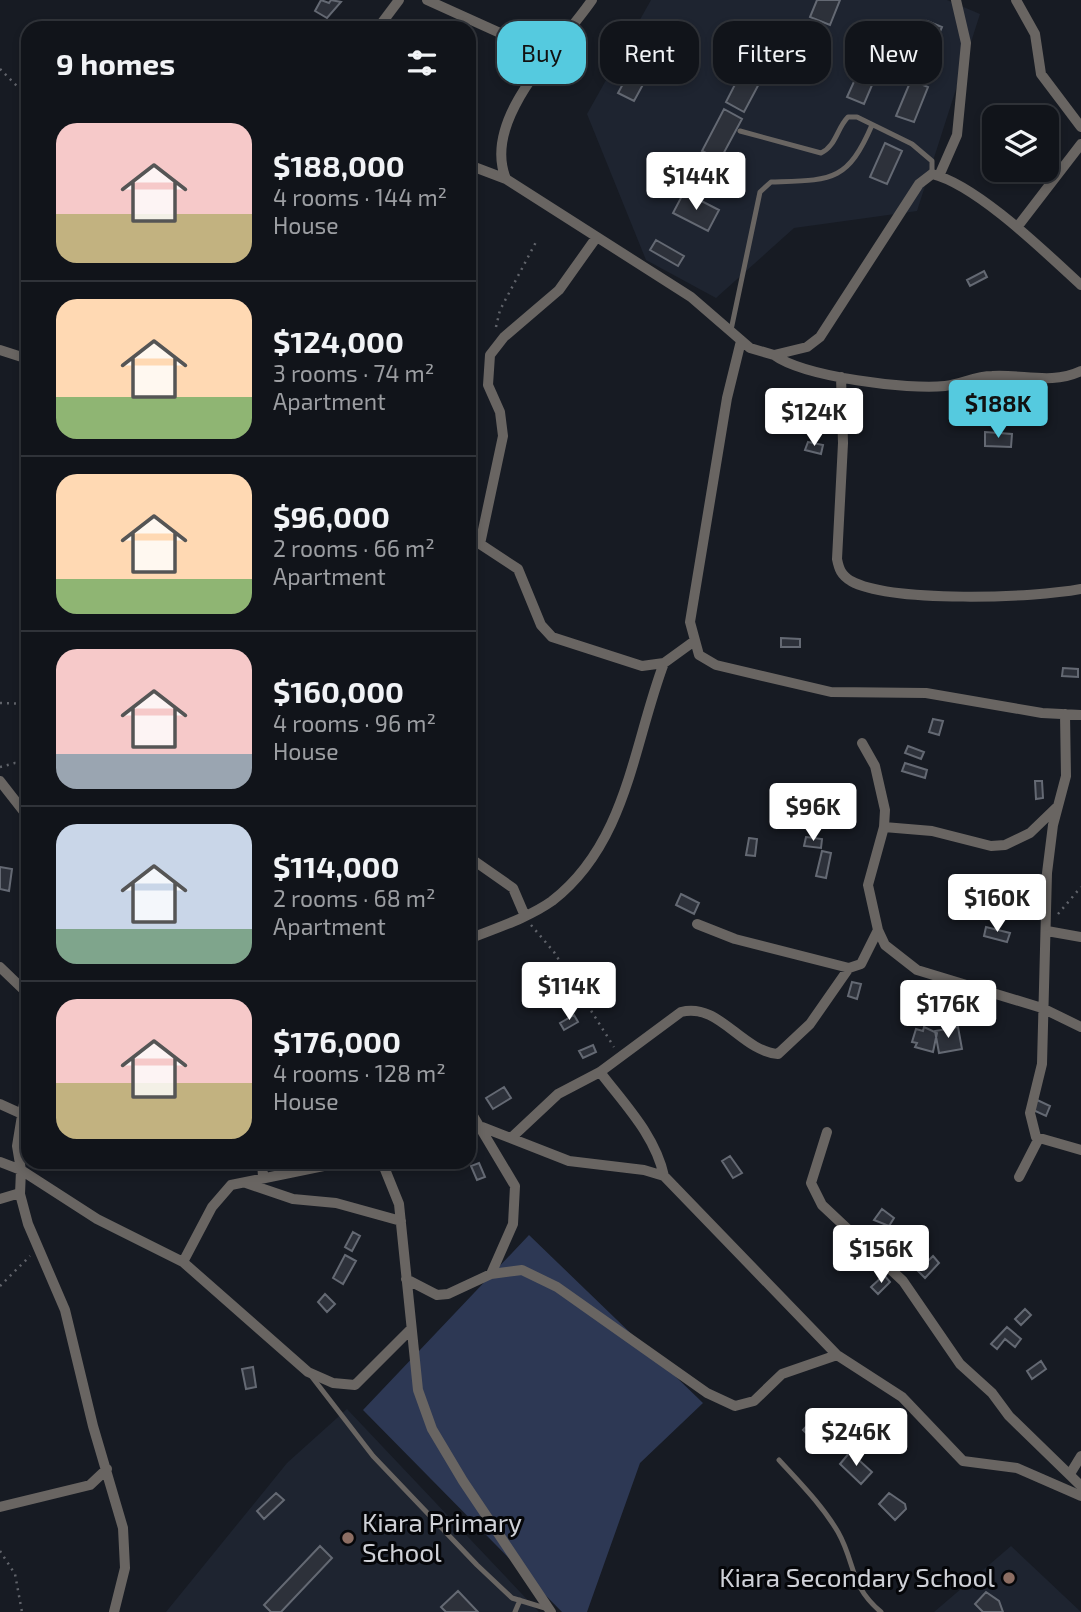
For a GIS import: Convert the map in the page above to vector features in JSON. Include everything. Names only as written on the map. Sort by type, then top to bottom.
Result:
[{"type":"street","points":[[383,21],[399,0]]},
{"type":"street","points":[[427,0],[474,21]]},
{"type":"street","points":[[577,21],[592,0]]},
{"type":"street","points":[[774,355],[807,347],[820,337],[919,184],[936,175],[957,135],[966,43],[956,0]]},
{"type":"street","points":[[1016,0],[1035,34],[1041,74],[1081,127]]},
{"type":"street","points":[[476,22],[497,32]]},
{"type":"street","points":[[506,179],[500,166],[503,131],[530,84]]},
{"type":"street","points":[[1018,226],[1081,144]]},
{"type":"street","points":[[476,168],[506,179],[691,298],[750,348],[774,355],[806,371],[911,387],[935,386],[990,376],[1056,380],[1081,371]]},
{"type":"street","points":[[936,175],[1018,226],[1081,285]]},
{"type":"street","points":[[596,238],[559,290],[490,355],[488,385],[500,412],[503,436],[480,544],[518,569],[541,625],[552,637],[642,666],[664,663],[693,642]]},
{"type":"street","points":[[741,341],[727,398],[690,622],[693,642],[699,655],[716,665],[831,692],[926,694],[1081,715]]},
{"type":"street","points":[[0,350],[21,357]]},
{"type":"street","points":[[842,377],[843,443],[837,559],[840,572],[848,580],[883,589],[961,596],[1004,597],[1081,589]]},
{"type":"street","points":[[476,936],[525,916],[551,901],[576,878],[610,828],[632,771],[664,663]]},
{"type":"street","points":[[1019,1177],[1038,1140],[1030,1113],[1042,1064],[1049,848],[1066,776],[1065,714]]},
{"type":"street","points":[[862,743],[875,766],[881,787],[884,827],[867,884],[878,930],[886,946],[917,970],[1042,1008],[1081,1027]]},
{"type":"street","points":[[0,781],[21,808]]},
{"type":"street","points":[[884,827],[932,831],[991,846],[1006,845],[1030,832],[1060,805]]},
{"type":"street","points":[[476,862],[513,888],[525,916]]},
{"type":"street","points":[[696,924],[735,939],[849,968],[861,964],[878,930]]},
{"type":"street","points":[[1047,928],[1081,936]]},
{"type":"street","points":[[0,967],[21,987]]},
{"type":"street","points":[[511,1138],[558,1094],[600,1072],[681,1012],[690,1010],[704,1013],[725,1024],[762,1051],[778,1055],[810,1024],[849,968]]},
{"type":"street","points":[[600,1072],[649,1135],[660,1157],[664,1176]]},
{"type":"street","points":[[0,1104],[21,1114]]},
{"type":"street","points":[[21,1120],[17,1146],[21,1170],[20,1193],[37,1249],[65,1310],[123,1528],[126,1553],[114,1612]]},
{"type":"street","points":[[476,1120],[515,1186],[513,1224],[491,1274]]},
{"type":"street","points":[[481,1127],[569,1161],[644,1170],[664,1176],[836,1355],[902,1397],[963,1461],[1017,1468],[1081,1496]]},
{"type":"street","points":[[827,1132],[811,1182],[822,1205],[903,1281],[960,1364],[992,1393],[1032,1440],[1081,1486]]},
{"type":"street","points":[[1036,1137],[1081,1150]]},
{"type":"street","points":[[0,1162],[21,1170],[97,1219],[183,1262],[308,1372],[332,1383],[355,1385],[411,1329]]},
{"type":"street","points":[[262,1169],[263,1177]]},
{"type":"street","points":[[183,1262],[222,1193],[231,1185],[306,1169]]},
{"type":"street","points":[[385,1169],[399,1205],[418,1390],[432,1429],[463,1481],[550,1610]]},
{"type":"street","points":[[244,1182],[293,1199],[337,1203],[401,1221]]},
{"type":"street","points":[[0,1199],[20,1193]]},
{"type":"street","points":[[406,1279],[437,1294],[448,1294],[491,1274],[522,1270],[633,1338],[708,1393],[735,1406],[754,1401],[782,1374],[836,1355]]},
{"type":"street","points":[[1070,1474],[1081,1456]]},
{"type":"street","points":[[0,1507],[90,1485],[107,1469]]},
{"type":"lane","points":[[740,131],[821,153],[831,146],[848,117],[872,124],[922,151],[932,161],[936,175]]},
{"type":"lane","points":[[731,330],[760,192],[771,182],[797,184],[842,173],[859,155],[872,124]]},
{"type":"lane","points":[[308,1372],[373,1455],[504,1592],[550,1610]]},
{"type":"lane","points":[[779,1461],[830,1520],[839,1535],[858,1587],[881,1612]]},
{"type":"lane","points":[[515,1612],[520,1600]]},
{"type":"path","points":[[0,69],[21,90]]},
{"type":"path","points":[[495,348],[496,320],[536,242]]},
{"type":"path","points":[[0,703],[21,704]]},
{"type":"path","points":[[0,767],[21,763]]},
{"type":"path","points":[[1047,928],[1081,887]]},
{"type":"path","points":[[525,916],[554,952],[612,1042],[617,1060]]},
{"type":"path","points":[[0,1286],[37,1249]]},
{"type":"path","points":[[0,1551],[15,1574],[22,1612]]},
{"type":"shaded area","points":[[651,0],[947,0],[980,14],[917,211],[794,228],[716,298],[646,260],[587,114],[604,84],[699,84],[699,21],[639,21]]},
{"type":"shaded area","points":[[529,1235],[703,1403],[640,1463],[587,1612],[562,1612],[363,1410]]},
{"type":"shaded area","name":"Kiara Primary School","points":[[347,1409],[539,1612],[166,1612],[287,1463]]},
{"type":"shaded area","name":"Kiara Secondary School","points":[[1011,1546],[1081,1612],[934,1612]]},
{"type":"building","points":[[321,0],[329,3],[331,0],[341,2],[327,18],[315,11]]},
{"type":"building","points":[[817,0],[840,0],[831,22],[810,17]]},
{"type":"building","points":[[623,84],[643,84],[634,101],[618,93]]},
{"type":"building","points":[[735,84],[759,84],[744,112],[726,102]]},
{"type":"building","points":[[853,84],[872,84],[864,104],[847,97]]},
{"type":"building","points":[[909,84],[928,87],[914,122],[896,116]]},
{"type":"building","points":[[724,109],[742,119],[720,160],[702,151]]},
{"type":"building","points":[[885,143],[902,151],[887,184],[870,177]]},
{"type":"building","points":[[701,155],[736,173],[725,194],[690,176]]},
{"type":"building","points":[[684,192],[719,210],[708,231],[673,213]]},
{"type":"building","points":[[656,240],[684,256],[678,266],[650,250]]},
{"type":"building","points":[[984,271],[987,277],[970,286],[967,280]]},
{"type":"building","points":[[985,432],[1012,434],[1011,447],[985,446]]},
{"type":"building","points":[[808,442],[823,445],[821,454],[805,450]]},
{"type":"building","points":[[781,638],[800,639],[800,647],[781,647]]},
{"type":"building","points":[[1063,668],[1078,669],[1078,677],[1062,676]]},
{"type":"building","points":[[933,719],[943,721],[939,735],[929,732]]},
{"type":"building","points":[[908,746],[924,752],[921,759],[905,753]]},
{"type":"building","points":[[905,763],[927,770],[925,778],[902,771]]},
{"type":"building","points":[[1035,781],[1042,781],[1043,798],[1036,799]]},
{"type":"building","points":[[806,837],[822,839],[821,848],[804,846]]},
{"type":"building","points":[[749,838],[757,839],[755,856],[746,855]]},
{"type":"building","points":[[822,851],[831,853],[826,878],[816,876]]},
{"type":"building","points":[[0,867],[12,869],[9,891],[0,889]]},
{"type":"building","points":[[681,894],[699,903],[694,914],[676,905]]},
{"type":"building","points":[[986,927],[1010,933],[1007,942],[984,936]]},
{"type":"building","points":[[852,982],[861,984],[857,999],[848,996]]},
{"type":"building","points":[[574,1015],[578,1022],[564,1030],[560,1023]]},
{"type":"building","points":[[924,1027],[937,1033],[933,1052],[915,1047],[917,1043],[912,1042],[916,1029],[923,1031]]},
{"type":"building","points":[[958,1027],[962,1049],[939,1053],[935,1031]]},
{"type":"building","points":[[593,1045],[596,1052],[583,1058],[579,1051]]},
{"type":"building","points":[[504,1087],[511,1098],[493,1109],[486,1098]]},
{"type":"building","points":[[1035,1099],[1050,1106],[1046,1116],[1031,1109]]},
{"type":"building","points":[[730,1156],[742,1173],[733,1178],[722,1161]]},
{"type":"building","points":[[479,1163],[485,1177],[477,1180],[472,1169],[476,1169],[476,1164]]},
{"type":"building","points":[[882,1209],[894,1218],[889,1226],[874,1220]]},
{"type":"building","points":[[353,1232],[360,1236],[352,1251],[345,1247]]},
{"type":"building","points":[[345,1255],[356,1261],[343,1284],[333,1278]]},
{"type":"building","points":[[933,1256],[939,1263],[925,1278],[918,1271]]},
{"type":"building","points":[[884,1275],[890,1282],[878,1294],[871,1287]]},
{"type":"building","points":[[325,1294],[335,1304],[327,1312],[318,1302]]},
{"type":"building","points":[[1025,1309],[1031,1315],[1021,1325],[1015,1319]]},
{"type":"building","points":[[1007,1327],[1021,1339],[1015,1347],[1005,1339],[997,1349],[991,1344]]},
{"type":"building","points":[[1041,1361],[1046,1369],[1032,1379],[1027,1371]]},
{"type":"building","points":[[253,1367],[256,1387],[246,1389],[242,1369]]},
{"type":"building","points":[[814,1418],[835,1437],[823,1450],[803,1430]]},
{"type":"building","points":[[850,1452],[872,1472],[861,1484],[840,1464]]},
{"type":"building","points":[[276,1493],[284,1500],[264,1519],[257,1511]]},
{"type":"building","points":[[889,1493],[905,1504],[906,1509],[895,1520],[879,1504]]},
{"type":"building","points":[[320,1546],[332,1558],[281,1612],[271,1612],[264,1605]]},
{"type":"building","points":[[458,1591],[478,1612],[446,1612],[441,1607]]},
{"type":"building","points":[[986,1592],[999,1601],[1003,1612],[983,1612],[975,1604]]},
{"type":"place","name":"Kiara Primary School","points":[[348,1538]]},
{"type":"place","name":"Kiara Secondary School","points":[[1009,1578]]}]
